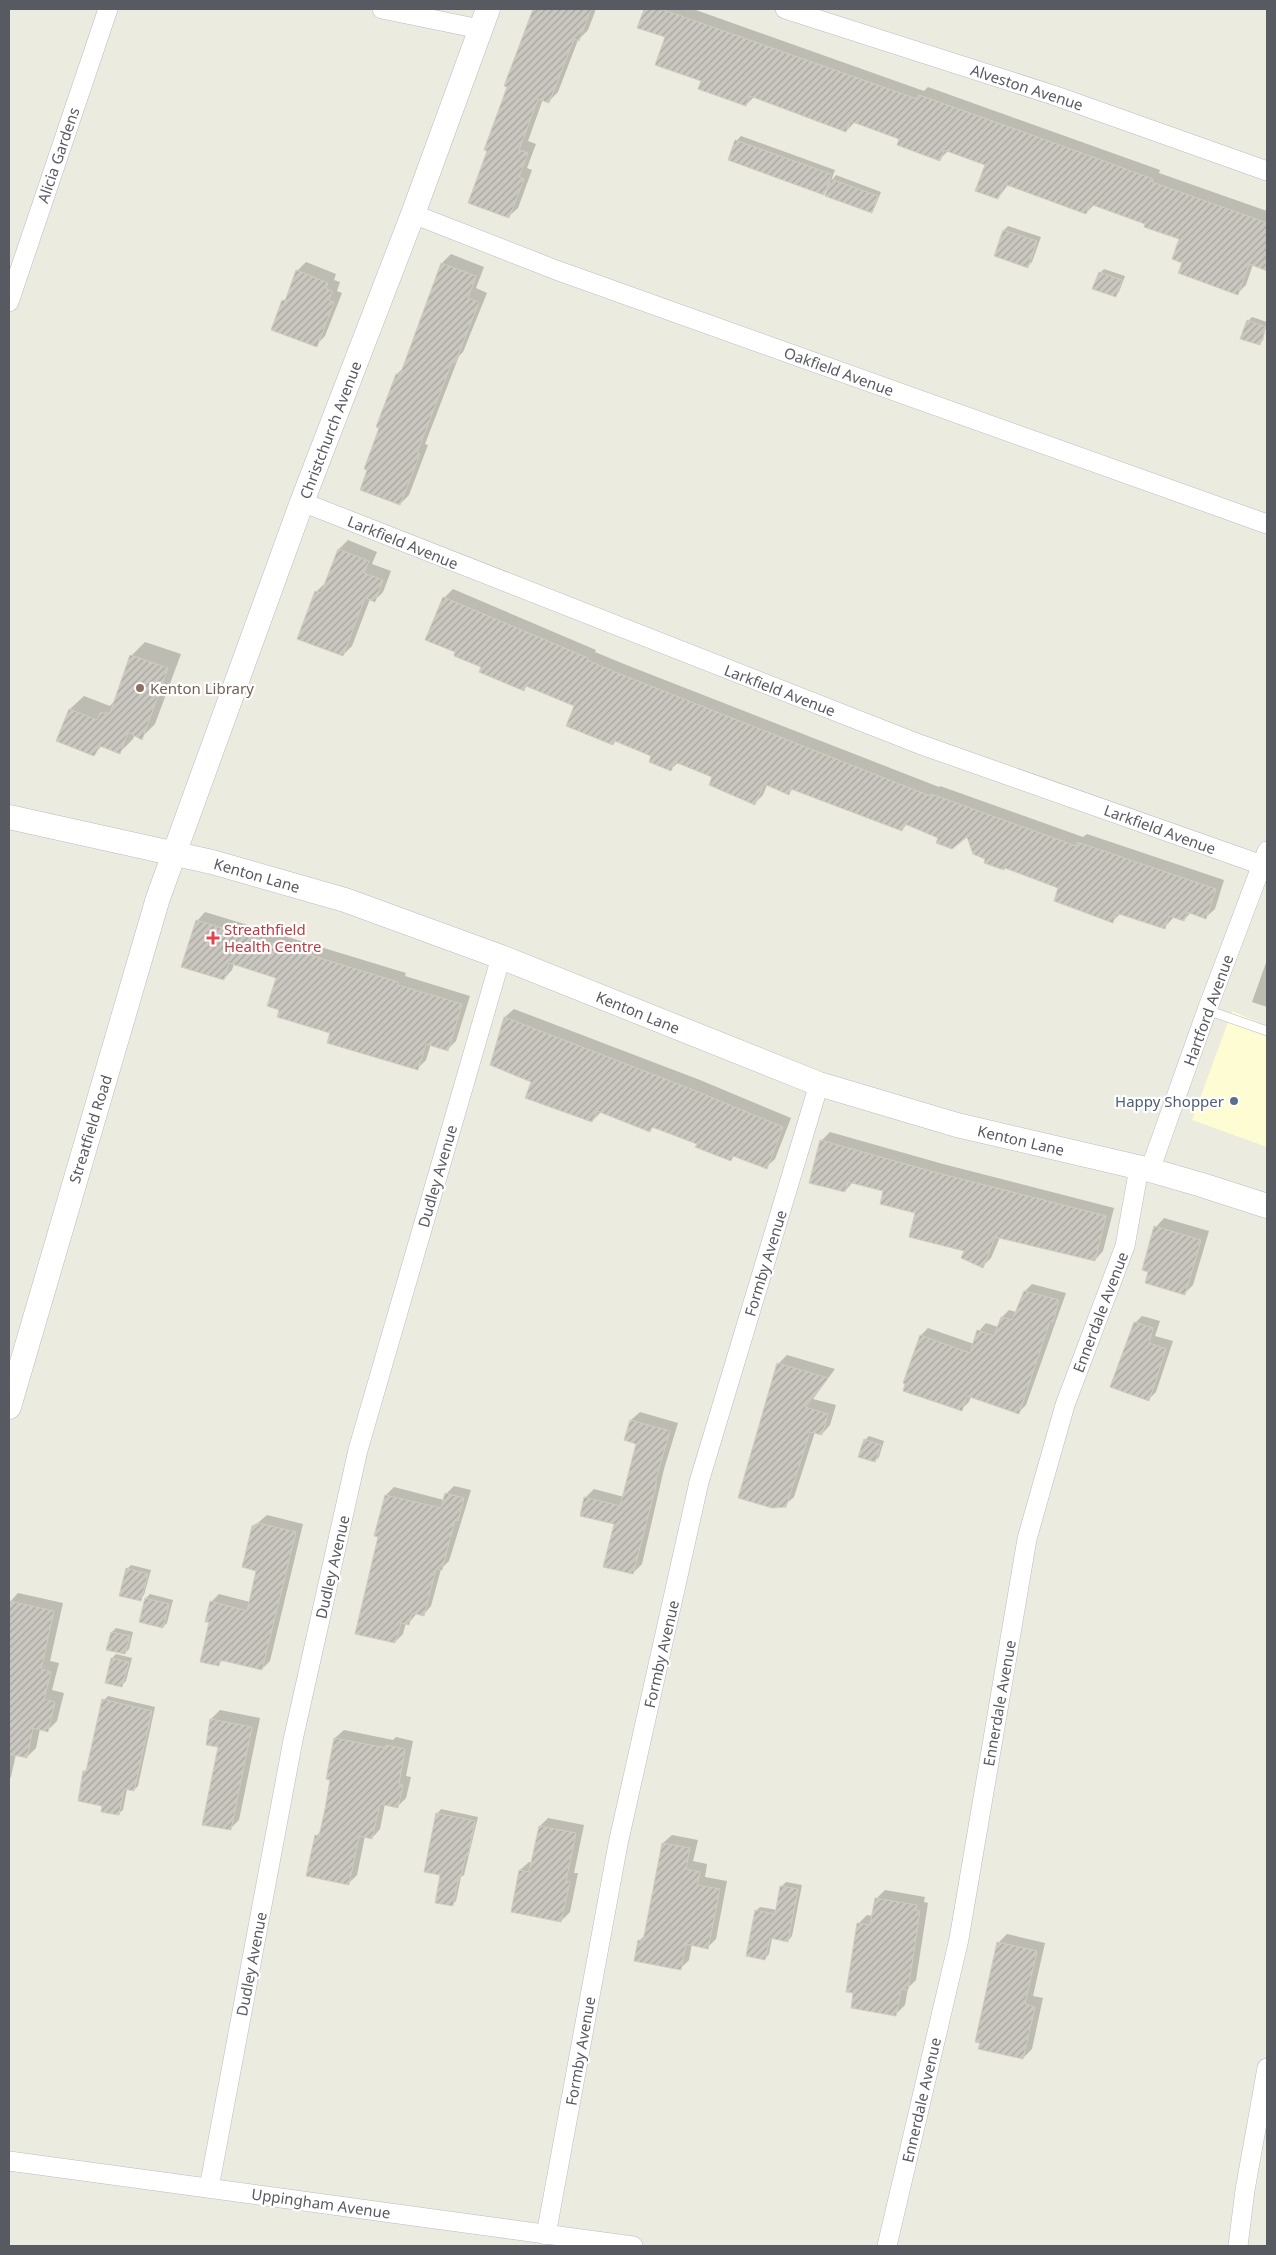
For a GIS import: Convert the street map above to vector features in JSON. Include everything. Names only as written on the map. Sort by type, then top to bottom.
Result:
[{"type":"street","name":"Alicia Gardens","points":[[9,302],[108,9]]},
{"type":"street","points":[[382,9],[484,19]]},
{"type":"street","name":"Alveston Avenue","points":[[785,9],[1053,95],[1267,171]]},
{"type":"street","name":"Christchurch Avenue","points":[[174,853],[302,502],[413,214],[484,19]]},
{"type":"street","name":"Oakfield Avenue","points":[[413,214],[556,270],[1267,524]]},
{"type":"street","name":"Larkfield Avenue","points":[[302,502],[919,744],[1265,858]]},
{"type":"street","name":"Kenton Lane","points":[[9,818],[174,853],[345,900],[501,957],[819,1084],[956,1125],[1145,1169],[1267,1206]]},
{"type":"street","name":"Streatfield Road","points":[[9,1407],[158,898],[174,853]]},
{"type":"street","name":"Hartford Avenue","points":[[1145,1169],[1265,858]]},
{"type":"street","name":"Dudley Avenue","points":[[209,2188],[293,1740],[358,1450],[501,957]]},
{"type":"street","name":"Formby Avenue","points":[[546,2235],[618,1844],[699,1482],[819,1084]]},
{"type":"street","name":"Ennerdale Avenue","points":[[887,2246],[959,1938],[1027,1539],[1064,1405],[1126,1246],[1145,1169]]},
{"type":"street","points":[[1238,2246],[1247,2181],[1267,2068]]},
{"type":"street","name":"Uppingham Avenue","points":[[9,2161],[633,2246]]},
{"type":"lane","points":[[1207,1010],[1267,1031]]},
{"type":"shaded area","points":[[1232,1011],[1267,1026],[1267,1147],[1192,1120]]},
{"type":"building","points":[[533,9],[591,9],[579,41],[574,39],[549,103],[538,99],[519,150],[528,153],[519,177],[524,179],[509,218],[468,203],[487,151],[484,150],[507,87],[504,86]]},
{"type":"building","points":[[644,9],[661,9],[917,99],[919,95],[1153,179],[1152,182],[1267,223],[1267,271],[1249,264],[1238,295],[1178,273],[1182,263],[1172,259],[1179,239],[1144,227],[1145,224],[1090,204],[1086,214],[1004,184],[998,199],[975,191],[985,165],[944,150],[940,161],[897,145],[899,139],[850,121],[846,132],[750,96],[746,106],[698,89],[701,81],[655,65],[665,37],[637,28]]},
{"type":"building","points":[[735,140],[831,174],[824,195],[728,160]]},
{"type":"building","points":[[831,179],[878,196],[872,213],[825,196]]},
{"type":"building","points":[[1003,230],[1037,241],[1028,268],[994,256]]},
{"type":"building","points":[[441,263],[476,276],[468,298],[479,302],[455,363],[452,362],[417,453],[420,454],[400,505],[360,490],[367,470],[364,469],[379,428],[376,427],[396,374],[400,375]]},
{"type":"building","points":[[296,270],[328,283],[326,289],[332,291],[329,300],[334,302],[317,347],[271,330],[282,300],[285,301]]},
{"type":"building","points":[[1099,272],[1122,280],[1116,297],[1092,289]]},
{"type":"building","points":[[1247,320],[1266,327],[1260,345],[1240,339]]},
{"type":"building","points":[[338,549],[369,561],[364,573],[383,580],[375,602],[365,598],[343,656],[297,639],[315,591],[321,593]]},
{"type":"building","points":[[443,597],[588,658],[587,660],[615,672],[930,796],[931,794],[1076,846],[1077,842],[1216,889],[1206,919],[1187,912],[1184,921],[1169,916],[1165,929],[1116,913],[1113,923],[1054,901],[1058,888],[1005,868],[1004,870],[984,863],[985,859],[973,854],[967,837],[952,849],[936,843],[938,838],[905,824],[902,831],[791,789],[789,795],[764,784],[755,805],[709,785],[712,777],[675,762],[671,771],[649,762],[651,756],[615,741],[613,745],[566,726],[574,706],[526,686],[524,691],[479,672],[481,667],[454,656],[455,652],[425,640]]},
{"type":"building","name":"Kenton Library","points":[[130,655],[168,668],[142,740],[128,732],[120,754],[100,746],[94,756],[56,741],[69,709],[97,720],[100,713],[110,713]]},
{"type":"building","points":[[196,920],[398,982],[398,985],[462,1004],[448,1051],[426,1044],[418,1070],[327,1043],[330,1033],[277,1017],[279,1010],[267,1006],[276,978],[229,963],[224,980],[181,967]]},
{"type":"building","points":[[504,1017],[691,1089],[783,1127],[767,1169],[733,1156],[731,1161],[695,1147],[697,1144],[652,1127],[650,1132],[597,1111],[592,1122],[525,1098],[531,1082],[490,1065]]},
{"type":"building","points":[[820,1140],[934,1172],[1106,1216],[1095,1261],[995,1237],[983,1268],[961,1258],[964,1251],[909,1237],[915,1213],[880,1204],[883,1191],[848,1182],[845,1192],[809,1183]]},
{"type":"building","points":[[1154,1226],[1201,1240],[1185,1295],[1145,1283],[1148,1272],[1142,1270]]},
{"type":"building","points":[[1024,1291],[1059,1300],[1053,1322],[1050,1321],[1019,1414],[967,1396],[962,1411],[903,1391],[905,1384],[903,1383],[920,1335],[970,1353],[977,1330],[994,1336],[1001,1317],[1012,1320]]},
{"type":"building","points":[[1134,1322],[1153,1328],[1149,1343],[1166,1349],[1149,1401],[1110,1387]]},
{"type":"building","points":[[777,1363],[828,1378],[805,1407],[828,1414],[822,1435],[810,1432],[786,1507],[772,1508],[738,1498]]},
{"type":"building","points":[[630,1420],[670,1431],[656,1479],[656,1486],[633,1574],[603,1567],[614,1524],[580,1516],[584,1497],[620,1506],[636,1444],[624,1440]]},
{"type":"building","points":[[864,1439],[881,1445],[875,1462],[858,1457]]},
{"type":"building","points":[[445,1493],[464,1498],[458,1521],[455,1520],[442,1570],[436,1569],[424,1616],[412,1613],[409,1625],[401,1623],[395,1643],[355,1634],[378,1537],[374,1536],[385,1495],[441,1508]]},
{"type":"building","points":[[258,1523],[296,1532],[262,1670],[220,1660],[219,1666],[200,1662],[209,1622],[205,1622],[210,1601],[247,1611],[256,1571],[242,1567],[252,1526]]},
{"type":"building","points":[[126,1568],[148,1574],[141,1601],[119,1596]]},
{"type":"building","points":[[145,1598],[169,1604],[163,1628],[139,1622]]},
{"type":"building","points":[[9,1601],[54,1611],[41,1669],[51,1672],[44,1699],[55,1702],[48,1732],[33,1728],[27,1758],[9,1754]]},
{"type":"building","points":[[111,1632],[130,1636],[125,1654],[106,1650]]},
{"type":"building","points":[[111,1658],[129,1662],[122,1687],[105,1683]]},
{"type":"building","points":[[102,1699],[152,1711],[134,1791],[124,1789],[119,1815],[101,1812],[102,1806],[78,1801],[83,1771],[86,1771]]},
{"type":"building","points":[[210,1719],[252,1727],[231,1830],[202,1825],[218,1747],[206,1745]]},
{"type":"building","points":[[334,1738],[386,1748],[386,1745],[405,1749],[399,1784],[403,1785],[398,1808],[380,1804],[372,1839],[359,1836],[349,1885],[306,1876],[315,1835],[319,1836],[325,1809],[330,1780],[326,1779]]},
{"type":"building","points":[[436,1813],[475,1821],[468,1856],[466,1855],[460,1880],[458,1880],[453,1906],[435,1903],[440,1875],[424,1872]]},
{"type":"building","points":[[539,1826],[576,1833],[566,1881],[570,1882],[561,1922],[511,1912],[519,1870],[529,1872]]},
{"type":"building","points":[[662,1843],[690,1848],[686,1869],[700,1872],[697,1885],[720,1889],[708,1949],[686,1944],[681,1970],[634,1961],[638,1940],[643,1941]]},
{"type":"building","points":[[780,1886],[798,1889],[788,1942],[770,1938],[765,1960],[746,1956],[755,1910],[775,1914]]},
{"type":"building","points":[[875,1898],[917,1905],[916,1911],[920,1911],[908,1990],[901,1989],[896,2016],[851,2008],[853,1993],[846,1992],[857,1923],[870,1925]]},
{"type":"building","points":[[997,1942],[1037,1951],[1025,2004],[1035,2007],[1023,2059],[978,2049],[980,2043],[975,2042]]},
{"type":"place","name":"Kenton Library","points":[[140,688]]},
{"type":"place","name":"Streathfield Health Centre","points":[[213,938]]},
{"type":"place","name":"Happy Shopper","points":[[1234,1101]]}]
